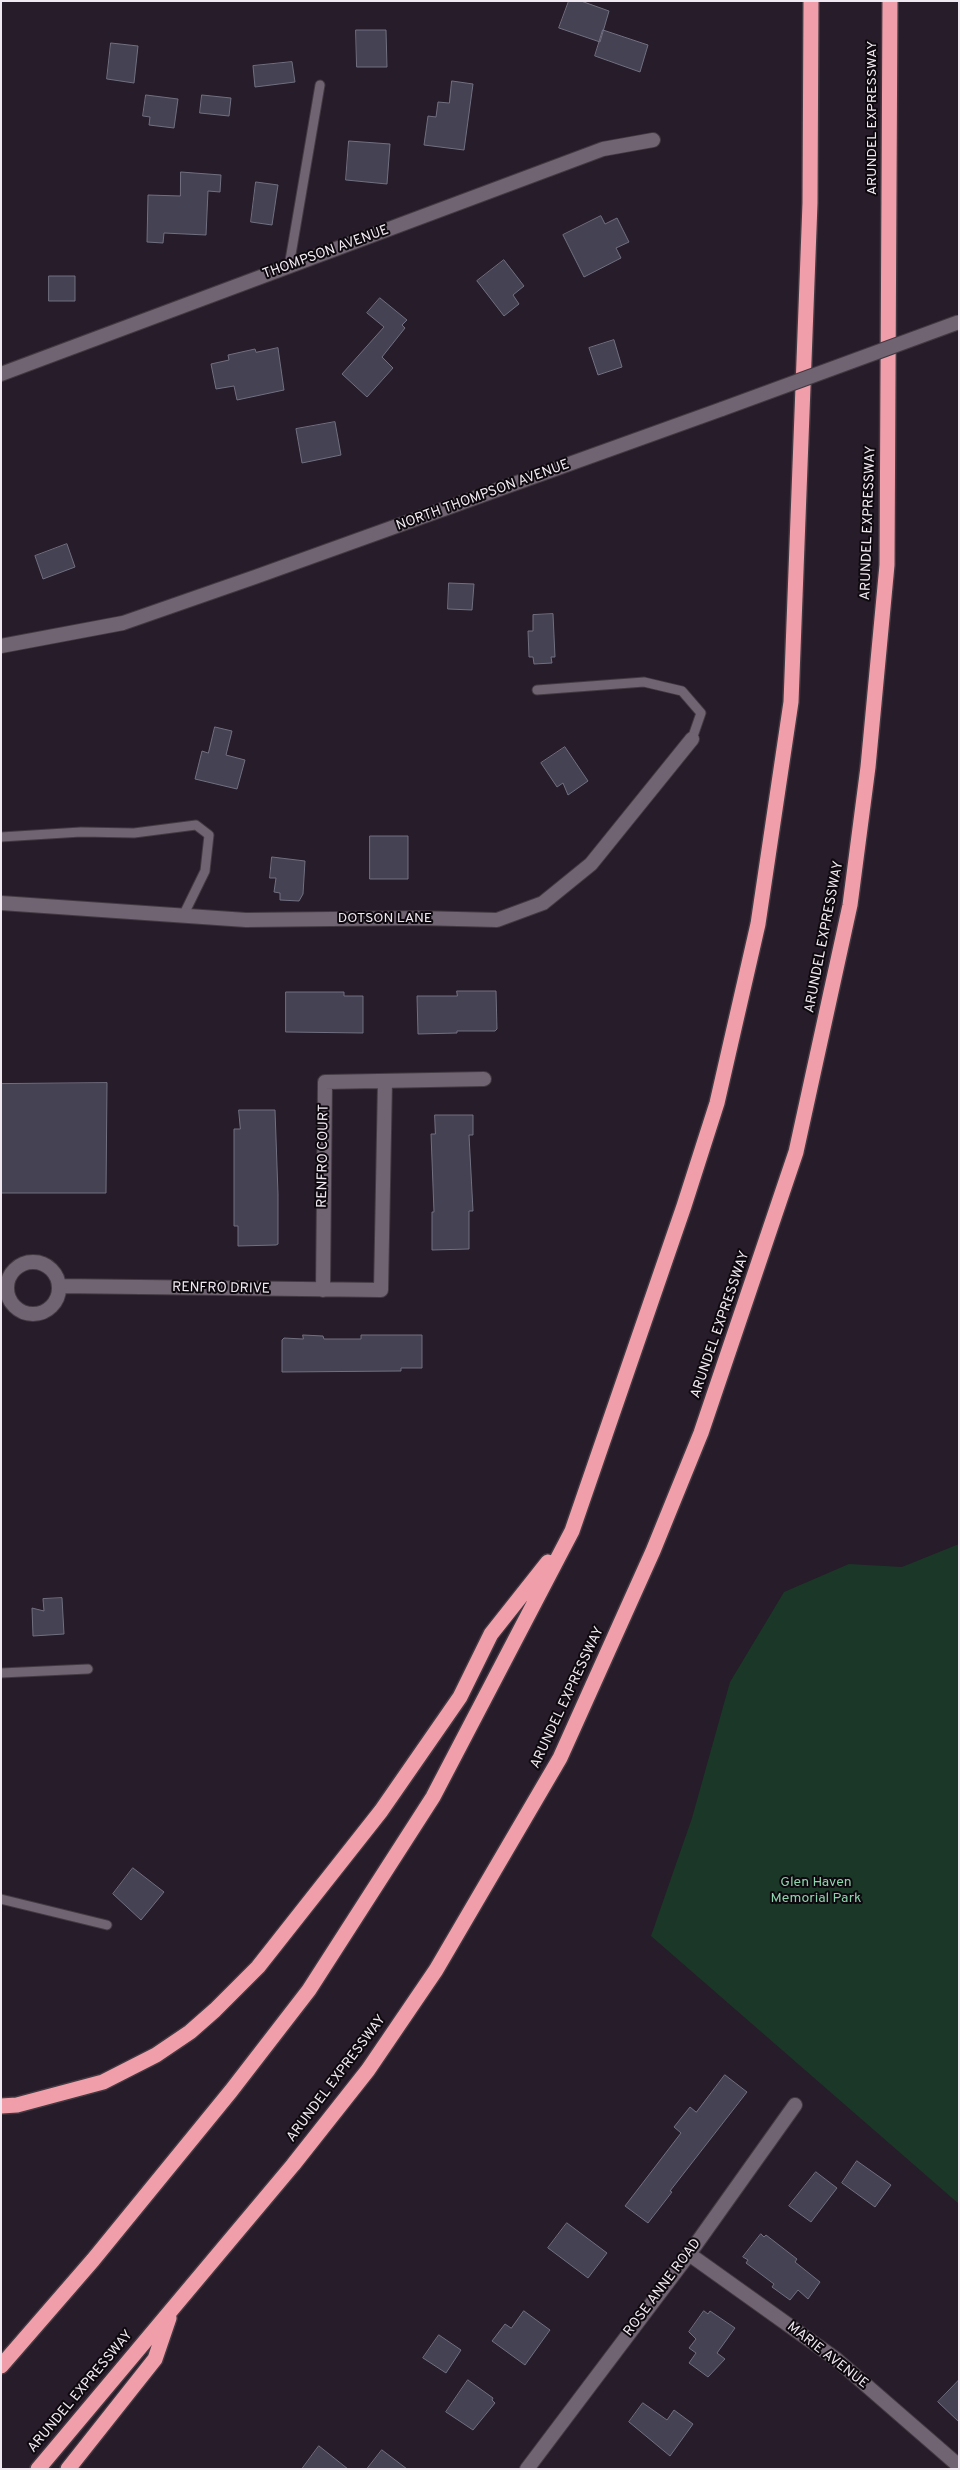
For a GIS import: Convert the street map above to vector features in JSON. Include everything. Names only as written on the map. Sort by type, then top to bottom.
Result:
[{"type":"highway","points":[[1,2366],[99,2252],[231,2091],[309,1990],[433,1797],[572,1531],[718,1103],[758,924],[791,702],[810,203],[811,1]]},
{"type":"highway","name":"ARUNDEL EXPRESSWAY","points":[[38,2469],[293,2165],[368,2070],[436,1970],[560,1758],[649,1560],[701,1433],[796,1152],[850,905],[868,767],[887,565],[890,1]]},
{"type":"highway","points":[[1,2106],[17,2104],[102,2082],[156,2055],[190,2032],[216,2010],[258,1967],[381,1811],[460,1697],[491,1634],[572,1531]]},
{"type":"highway","points":[[68,2469],[155,2359],[172,2309]]},
{"type":"street","name":"THOMPSON AVENUE","points":[[1,374],[603,149],[653,140]]},
{"type":"street","name":"NORTH THOMPSON AVENUE","points":[[1,646],[123,623],[264,574],[959,322]]},
{"type":"street","name":"DOTSON LANE","points":[[1,903],[246,920],[418,918],[497,920],[543,903],[591,864],[692,739]]},
{"type":"street","name":"RENFRO COURT","points":[[323,1290],[325,1082],[484,1079]]},
{"type":"street","name":"RENFRO DRIVE","points":[[60,1286],[381,1290],[385,1081]]},
{"type":"street","points":[[23,1262],[40,1262],[47,1266],[54,1271],[60,1286],[56,1302],[44,1313],[27,1314],[12,1305],[4,1289],[10,1273],[23,1262]]},
{"type":"street","name":"ROSE ANNE ROAD","points":[[527,2469],[689,2254],[795,2105]]},
{"type":"street","name":"MARIE AVENUE","points":[[689,2254],[836,2359],[959,2466]]},
{"type":"lane","points":[[290,266],[320,85]]},
{"type":"lane","points":[[537,690],[644,682],[682,691],[701,714],[692,739]]},
{"type":"lane","points":[[1,837],[82,832],[134,833],[196,825],[209,835],[205,871],[183,916]]},
{"type":"lane","points":[[1,1673],[88,1670]]},
{"type":"lane","points":[[1,1899],[106,1924]]},
{"type":"green space","name":"Glen Haven Memorial Park","points":[[959,1544],[959,2204],[651,1936],[692,1818],[730,1682],[784,1592],[849,1564],[902,1567]]},
{"type":"building","points":[[569,1],[581,1],[609,11],[600,42],[559,28]]},
{"type":"building","points":[[356,30],[386,30],[387,67],[357,67]]},
{"type":"building","points":[[603,30],[648,45],[640,72],[595,56]]},
{"type":"building","points":[[111,43],[138,46],[134,83],[107,79]]},
{"type":"building","points":[[292,62],[295,82],[255,87],[253,66]]},
{"type":"building","points":[[452,81],[473,84],[464,150],[424,145],[428,116],[436,117],[438,102],[449,103]]},
{"type":"building","points":[[146,95],[178,99],[174,128],[149,125],[150,117],[143,116]]},
{"type":"building","points":[[202,95],[231,98],[229,116],[200,113]]},
{"type":"building","points":[[349,141],[390,144],[387,184],[346,180]]},
{"type":"building","points":[[181,172],[221,175],[220,192],[208,191],[206,235],[164,233],[163,243],[147,242],[148,195],[180,196]]},
{"type":"building","points":[[256,182],[278,185],[272,225],[251,222]]},
{"type":"building","points":[[601,216],[605,224],[617,218],[629,242],[616,248],[621,258],[584,277],[563,235]]},
{"type":"building","points":[[504,260],[524,286],[513,295],[519,304],[504,316],[477,281]]},
{"type":"building","points":[[49,276],[75,276],[75,301],[49,301]]},
{"type":"building","points":[[380,298],[407,320],[402,325],[405,328],[382,357],[393,368],[367,397],[342,374],[384,327],[367,313]]},
{"type":"building","points":[[614,340],[622,367],[598,375],[589,348]]},
{"type":"building","points":[[278,348],[284,390],[237,400],[234,386],[216,389],[211,364],[229,360],[228,355],[255,349],[256,352]]},
{"type":"building","points":[[335,422],[341,455],[302,463],[296,429]]},
{"type":"building","points":[[67,544],[75,567],[43,579],[35,556]]},
{"type":"building","points":[[449,583],[474,584],[472,610],[448,609]]},
{"type":"building","points":[[553,614],[555,657],[551,657],[552,663],[534,664],[533,657],[529,657],[528,631],[533,631],[533,615]]},
{"type":"building","points":[[215,727],[232,731],[226,755],[245,760],[237,789],[195,779],[202,751],[208,753]]},
{"type":"building","points":[[565,747],[588,781],[568,795],[563,783],[557,787],[541,763]]},
{"type":"building","points":[[370,836],[408,836],[408,879],[370,879]]},
{"type":"building","points":[[272,857],[305,861],[303,894],[299,901],[280,900],[280,893],[274,892],[276,878],[270,878]]},
{"type":"building","points":[[457,991],[496,991],[497,1029],[495,1031],[418,1034],[417,996],[457,996]]},
{"type":"building","points":[[286,992],[344,992],[344,996],[363,996],[363,1033],[286,1032]]},
{"type":"building","points":[[107,1083],[106,1193],[1,1193],[1,1084]]},
{"type":"building","points":[[239,1110],[275,1110],[278,1194],[278,1244],[276,1245],[238,1246],[238,1226],[234,1226],[234,1129],[240,1129]]},
{"type":"building","points":[[435,1115],[473,1115],[473,1135],[469,1135],[473,1211],[469,1211],[469,1249],[432,1250],[432,1212],[434,1212],[431,1134],[435,1134]]},
{"type":"building","points":[[303,1335],[323,1336],[324,1339],[361,1339],[361,1335],[422,1335],[422,1368],[401,1368],[401,1371],[282,1372],[282,1340],[284,1338],[303,1339]]},
{"type":"building","points":[[62,1598],[64,1634],[33,1636],[32,1608],[44,1611],[43,1599]]},
{"type":"building","points":[[133,1868],[164,1892],[141,1920],[113,1894]]},
{"type":"building","points":[[725,2075],[747,2092],[670,2191],[672,2192],[648,2223],[625,2206],[681,2133],[674,2127],[690,2107],[696,2112]]},
{"type":"building","points":[[857,2161],[891,2185],[875,2207],[842,2183]]},
{"type":"building","points":[[816,2172],[837,2188],[811,2222],[789,2206]]},
{"type":"building","points":[[567,2223],[607,2253],[588,2278],[548,2248]]},
{"type":"building","points":[[761,2234],[764,2237],[766,2235],[797,2259],[795,2262],[820,2282],[808,2299],[798,2290],[790,2300],[772,2287],[774,2284],[746,2263],[748,2260],[743,2257]]},
{"type":"building","points":[[524,2311],[550,2330],[525,2365],[492,2341],[505,2324],[511,2328]]},
{"type":"building","points":[[704,2311],[708,2314],[710,2311],[735,2328],[717,2353],[725,2359],[708,2377],[689,2363],[696,2353],[689,2348],[696,2339],[689,2332]]},
{"type":"building","points":[[439,2335],[461,2350],[446,2373],[423,2358]]},
{"type":"building","points":[[468,2380],[493,2398],[492,2400],[495,2403],[473,2430],[446,2412]]},
{"type":"building","points":[[959,2380],[959,2422],[938,2402]]},
{"type":"building","points":[[643,2403],[667,2420],[674,2410],[693,2424],[670,2456],[629,2422]]},
{"type":"building","points":[[319,2446],[348,2469],[302,2469]]},
{"type":"building","points":[[382,2450],[407,2469],[367,2469]]}]
